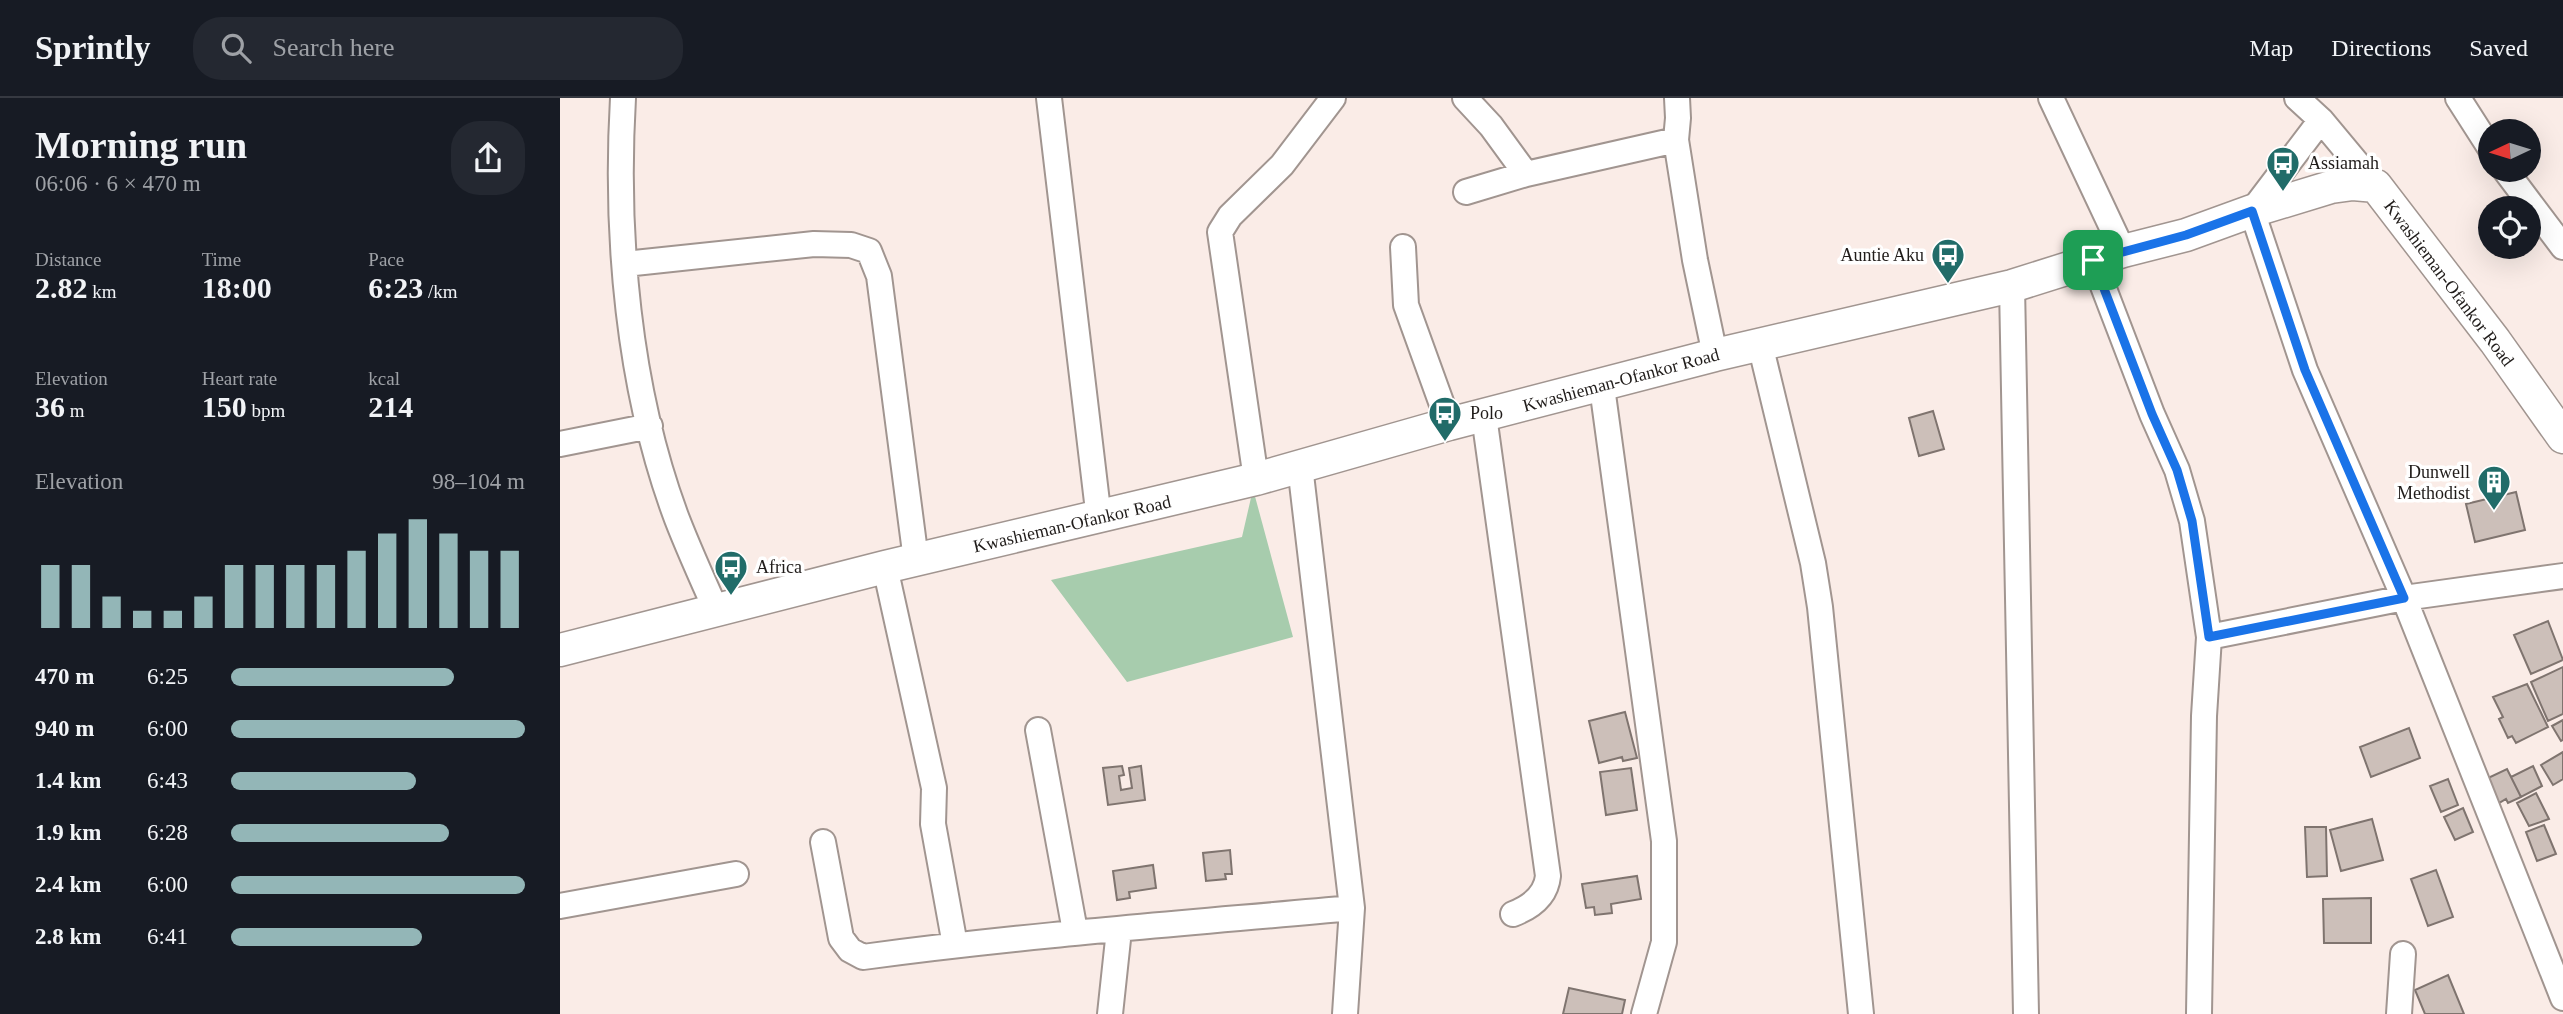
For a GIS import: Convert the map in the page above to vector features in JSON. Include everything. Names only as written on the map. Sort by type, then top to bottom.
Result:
[{"type":"main road","name":"Kwashieman-Ofankor Road","points":[[560,650],[885,567],[1099,519],[1256,479],[1449,424],[1602,387],[1715,355],[2012,286],[2123,251],[2186,235],[2331,187],[2353,184],[2375,186],[2495,341],[2563,437]]},
{"type":"street","points":[[623,98],[620,156],[625,264],[634,346],[650,426],[676,517],[717,612]]},
{"type":"street","points":[[1049,98],[1099,519]]},
{"type":"street","points":[[1256,479],[1220,232],[1230,216],[1282,165],[1333,98]]},
{"type":"street","points":[[1465,98],[1491,126],[1526,174]]},
{"type":"street","points":[[1676,98],[1676,140],[1695,260],[1715,355]]},
{"type":"street","points":[[2051,98],[2123,251]]},
{"type":"street","points":[[2297,98],[2321,120],[2375,186]]},
{"type":"street","points":[[2458,98],[2478,129]]},
{"type":"street","points":[[2321,120],[2252,211],[2305,370],[2404,598],[2563,998]]},
{"type":"street","points":[[1466,192],[1526,174],[1676,140]]},
{"type":"street","points":[[2514,182],[2563,247]]},
{"type":"street","points":[[625,264],[814,244],[851,245],[869,251],[879,276],[916,560]]},
{"type":"street","points":[[1403,247],[1406,305],[1449,424]]},
{"type":"street","points":[[2093,260],[2152,414],[2177,470],[2192,521],[2209,637],[2204,716],[2199,1014]]},
{"type":"street","points":[[2012,286],[2025,1014]]},
{"type":"street","points":[[1760,344],[1813,563],[1820,607],[1861,1014]]},
{"type":"street","points":[[1602,387],[1664,841],[1664,942],[1644,1014]]},
{"type":"street","points":[[1484,416],[1548,876],[1547,888],[1528,908],[1513,914]]},
{"type":"street","points":[[560,444],[650,426]]},
{"type":"street","points":[[1300,466],[1352,908],[1345,1014]]},
{"type":"street","points":[[885,567],[934,788],[933,824],[955,945]]},
{"type":"street","points":[[2209,637],[2404,598],[2563,576]]},
{"type":"street","points":[[1038,730],[1075,931]]},
{"type":"street","points":[[823,842],[841,938],[850,950],[863,957],[1075,931],[1119,930],[1352,908]]},
{"type":"street","points":[[560,906],[736,874]]},
{"type":"street","points":[[1110,1014],[1119,930]]},
{"type":"street","points":[[2399,1014],[2403,954]]},
{"type":"green space","points":[[1253,489],[1293,637],[1127,682],[1051,580],[1242,537]]},
{"type":"building","points":[[1933,411],[1944,449],[1919,456],[1909,418]]},
{"type":"building","name":"Dunwell Methodist","points":[[2516,492],[2525,530],[2475,542],[2466,504]]},
{"type":"building","points":[[2548,621],[2563,660],[2531,674],[2514,635]]},
{"type":"building","points":[[2563,667],[2563,714],[2548,721],[2531,682]]},
{"type":"building","points":[[2527,684],[2548,727],[2516,743],[2512,736],[2508,738],[2499,719],[2503,717],[2493,697]]},
{"type":"building","points":[[1625,712],[1637,758],[1623,761],[1622,757],[1599,763],[1589,721]]},
{"type":"building","points":[[2563,720],[2563,740],[2561,741],[2552,726]]},
{"type":"building","points":[[2409,728],[2420,758],[2371,777],[2360,747]]},
{"type":"building","points":[[2563,752],[2563,779],[2553,785],[2541,765]]},
{"type":"building","points":[[1122,766],[1124,775],[1119,776],[1121,790],[1132,788],[1129,768],[1141,766],[1145,800],[1108,805],[1103,768]]},
{"type":"building","points":[[2533,766],[2542,786],[2521,797],[2511,777]]},
{"type":"building","points":[[1631,768],[1637,810],[1606,815],[1600,772]]},
{"type":"building","points":[[2507,769],[2521,797],[2508,803],[2506,799],[2499,803],[2486,779]]},
{"type":"building","points":[[2448,779],[2458,805],[2441,812],[2430,786]]},
{"type":"building","points":[[2536,793],[2549,819],[2529,826],[2517,803]]},
{"type":"building","points":[[2463,808],[2473,832],[2455,840],[2444,817]]},
{"type":"building","points":[[2372,819],[2383,860],[2341,871],[2330,830]]},
{"type":"building","points":[[2544,825],[2556,854],[2537,861],[2526,832]]},
{"type":"building","points":[[2305,827],[2326,827],[2327,876],[2307,877]]},
{"type":"building","points":[[1230,850],[1232,874],[1225,874],[1226,879],[1206,881],[1203,853]]},
{"type":"building","points":[[1153,865],[1156,888],[1129,892],[1130,898],[1117,900],[1113,871]]},
{"type":"building","points":[[2436,870],[2453,917],[2428,926],[2411,879]]},
{"type":"building","points":[[1637,876],[1641,899],[1611,904],[1612,913],[1595,915],[1594,907],[1586,908],[1582,884]]},
{"type":"building","points":[[2371,898],[2371,943],[2324,943],[2323,899]]},
{"type":"building","points":[[2448,975],[2464,1014],[2425,1014],[2415,990]]},
{"type":"building","points":[[1569,988],[1625,1000],[1622,1014],[1563,1014]]},
{"type":"place","name":"Assiamah","points":[[2283,193]]},
{"type":"place","name":"Auntie Aku","points":[[1948,285]]},
{"type":"place","name":"Polo","points":[[1445,443]]},
{"type":"place","name":"Dunwell Methodist","points":[[2494,512]]},
{"type":"place","name":"Africa","points":[[731,597]]},
{"type":"route","points":[[2252,211],[2305,370],[2404,598],[2209,637],[2192,521],[2177,470],[2152,414],[2093,260],[2186,235],[2252,211]]}]
